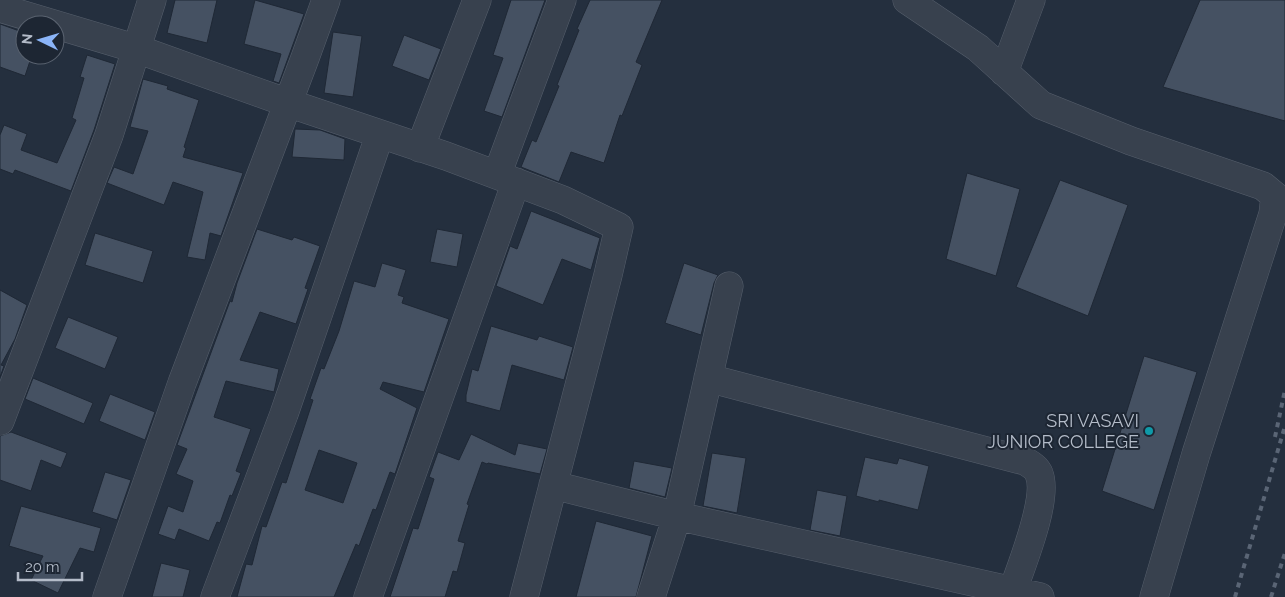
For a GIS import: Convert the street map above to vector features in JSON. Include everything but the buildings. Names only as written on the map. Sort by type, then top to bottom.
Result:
[{"type":"street","points":[[0,421],[109,135],[152,0]]},
{"type":"street","points":[[107,597],[182,383],[326,0]]},
{"type":"street","points":[[420,148],[476,0]]},
{"type":"street","points":[[368,597],[506,179],[562,0]]},
{"type":"street","points":[[907,0],[978,48],[1041,105],[1131,141],[1263,186],[1276,196],[1273,214],[1196,454],[1154,597]]},
{"type":"street","points":[[1004,72],[1031,0]]},
{"type":"street","points":[[0,8],[137,49],[420,148],[563,200],[619,227],[524,597]]},
{"type":"street","points":[[215,597],[284,414],[380,134]]},
{"type":"street","points":[[651,597],[677,516],[729,286]]},
{"type":"street","points":[[708,378],[1025,461],[1039,472],[1042,487],[1034,532],[1013,590]]},
{"type":"street","points":[[553,485],[677,516],[1040,597]]},
{"type":"railway","points":[[1275,437],[1285,390]]},
{"type":"railway","points":[[1235,597],[1285,426]]},
{"type":"railway","points":[[1271,597],[1285,553]]},
{"type":"place","name":"SRI VASAVI JUNIOR COLLEGE","points":[[1149,431]]}]
